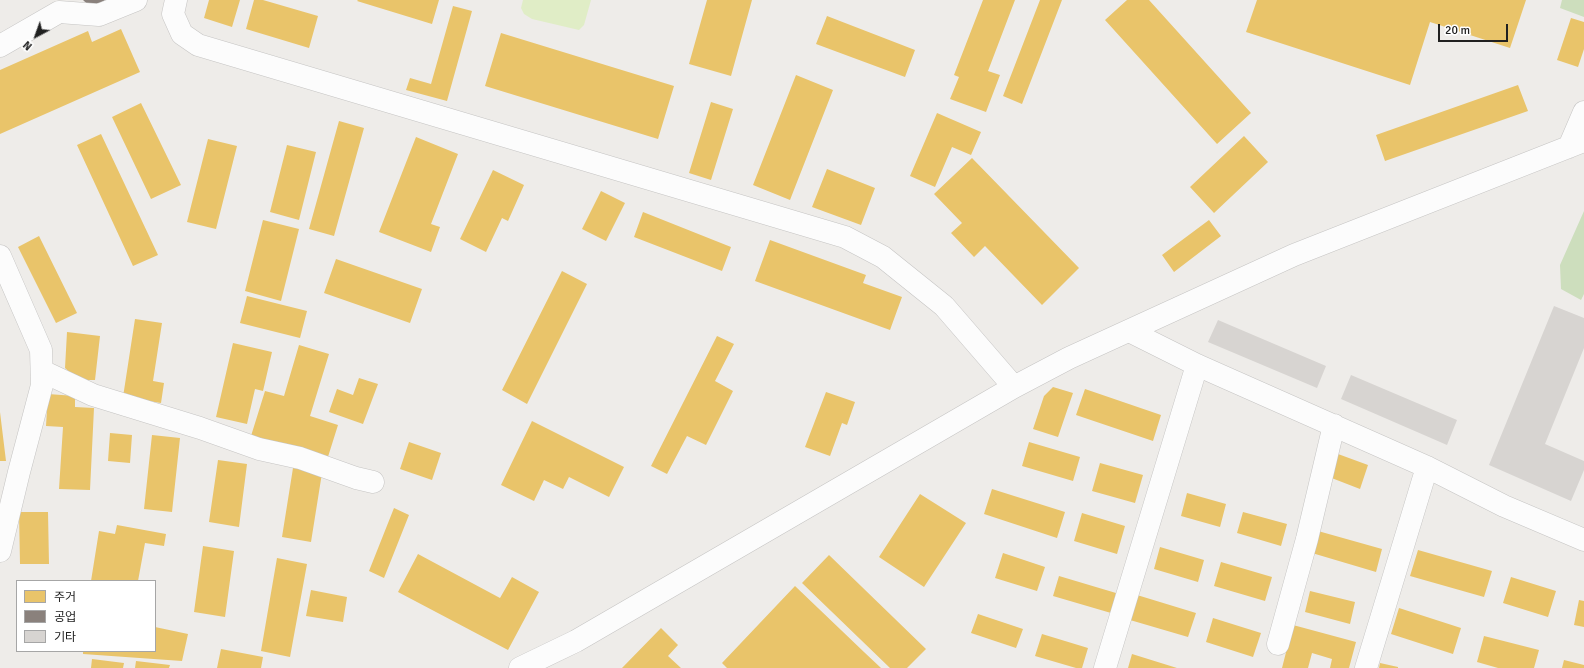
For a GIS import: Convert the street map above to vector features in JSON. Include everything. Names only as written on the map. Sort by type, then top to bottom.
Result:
[{"type":"street","points":[[0,46],[59,12],[99,15],[136,0]]},
{"type":"street","points":[[176,0],[172,14],[182,34],[198,46],[845,237],[883,257],[944,306],[1014,387]]},
{"type":"street","points":[[520,668],[576,641],[1014,387],[1069,358],[1294,255],[1576,144],[1584,112]]},
{"type":"street","points":[[0,256],[42,350],[42,386],[0,551]]},
{"type":"street","points":[[1129,331],[1197,365],[1427,467],[1504,506],[1584,540]]},
{"type":"street","points":[[1106,668],[1197,365]]},
{"type":"street","points":[[42,371],[93,395],[200,428],[259,449],[300,458],[356,478],[373,482]]},
{"type":"street","points":[[1278,644],[1307,539],[1334,425]]},
{"type":"street","points":[[1366,668],[1427,467]]},
{"type":"green space","points":[[523,0],[591,0],[584,25],[579,30],[532,19],[524,14],[521,8]]},
{"type":"green space","points":[[1562,0],[1584,0],[1584,17],[1560,8]]},
{"type":"green space","points":[[1584,211],[1584,294],[1581,300],[1561,289],[1560,265]]},
{"type":"building: 주거","points":[[209,0],[240,0],[232,27],[204,18]]},
{"type":"building: 주거","points":[[254,0],[263,0],[318,16],[309,48],[246,29]]},
{"type":"building: 주거","points":[[439,0],[432,24],[357,1]]},
{"type":"building: 주거","points":[[707,0],[752,0],[731,76],[689,64]]},
{"type":"building: 주거","points":[[983,0],[1015,0],[988,71],[1000,75],[986,112],[950,99],[959,77],[954,75]]},
{"type":"building: 주거","points":[[1040,0],[1062,0],[1022,104],[1003,96]]},
{"type":"building: 주거","points":[[1127,0],[1149,0],[1251,113],[1217,144],[1105,20]]},
{"type":"building: 주거","points":[[1257,0],[1526,0],[1510,48],[1430,22],[1410,85],[1246,32]]},
{"type":"building: 주거","points":[[453,6],[472,11],[447,101],[406,90],[410,78],[431,84]]},
{"type":"building: 주거","points":[[827,16],[915,50],[905,77],[816,44]]},
{"type":"building: 주거","points":[[1571,18],[1584,22],[1584,49],[1578,67],[1557,60]]},
{"type":"building: 주거","points":[[121,29],[140,72],[0,134],[0,70],[88,31],[92,42]]},
{"type":"building: 주거","points":[[501,33],[674,86],[658,139],[485,86]]},
{"type":"building: 주거","points":[[796,75],[833,90],[790,200],[753,185]]},
{"type":"building: 주거","points":[[1518,85],[1528,111],[1385,161],[1376,135]]},
{"type":"building: 주거","points":[[711,102],[733,109],[711,180],[689,173]]},
{"type":"building: 주거","points":[[141,103],[181,185],[151,199],[112,117]]},
{"type":"building: 주거","points":[[937,113],[981,132],[971,155],[952,147],[935,187],[910,176]]},
{"type":"building: 주거","points":[[339,121],[364,128],[334,236],[309,229]]},
{"type":"building: 주거","points":[[101,134],[158,255],[133,266],[77,145]]},
{"type":"building: 주거","points":[[1244,136],[1268,162],[1214,213],[1190,187]]},
{"type":"building: 주거","points":[[416,137],[458,154],[431,224],[440,227],[431,252],[379,232]]},
{"type":"building: 주거","points":[[208,139],[237,146],[216,229],[187,222]]},
{"type":"building: 주거","points":[[287,145],[316,152],[299,220],[270,212]]},
{"type":"building: 주거","points":[[972,158],[1079,268],[1042,305],[985,246],[974,257],[951,233],[962,223],[934,194]]},
{"type":"building: 주거","points":[[827,169],[875,188],[861,225],[812,207]]},
{"type":"building: 주거","points":[[493,170],[524,185],[508,221],[502,218],[486,252],[460,239]]},
{"type":"building: 주거","points":[[601,191],[625,203],[606,241],[582,229]]},
{"type":"building: 주거","points":[[643,212],[731,247],[722,271],[634,237]]},
{"type":"building: 주거","points":[[263,220],[299,229],[281,301],[245,291]]},
{"type":"building: 주거","points":[[1209,220],[1221,236],[1174,272],[1162,255]]},
{"type":"building: 주거","points":[[39,236],[77,313],[56,323],[18,247]]},
{"type":"building: 주거","points":[[770,240],[866,275],[863,283],[902,297],[890,330],[755,281]]},
{"type":"building: 주거","points":[[336,259],[422,289],[410,323],[324,293]]},
{"type":"building: 주거","points":[[562,271],[587,284],[527,404],[502,390]]},
{"type":"building: 주거","points":[[247,296],[307,311],[300,338],[240,323]]},
{"type":"building: 주거","points":[[135,319],[162,323],[153,381],[164,383],[161,403],[123,397]]},
{"type":"building: 주거","points":[[67,332],[100,336],[95,380],[78,380],[65,368]]},
{"type":"building: 주거","points":[[717,336],[734,344],[715,381],[733,391],[706,445],[687,436],[667,474],[651,466]]},
{"type":"building: 주거","points":[[233,343],[272,352],[263,391],[255,389],[247,424],[216,417]]},
{"type":"building: 주거","points":[[299,345],[329,354],[310,416],[338,425],[327,460],[251,436],[265,391],[284,396]]},
{"type":"building: 주거","points":[[359,378],[378,384],[363,424],[329,412],[337,389],[353,395]]},
{"type":"building: 주거","points":[[1053,387],[1073,393],[1058,437],[1033,429],[1044,396]]},
{"type":"building: 주거","points":[[1085,389],[1161,415],[1153,441],[1076,415]]},
{"type":"building: 주거","points":[[826,392],[855,402],[847,425],[842,423],[830,456],[805,447]]},
{"type":"building: 주거","points":[[48,394],[75,396],[75,407],[94,408],[90,490],[59,489],[63,427],[46,426]]},
{"type":"building: 주거","points":[[0,412],[6,461],[0,461]]},
{"type":"building: 주거","points":[[532,421],[624,467],[609,497],[569,477],[563,489],[544,480],[534,501],[501,485]]},
{"type":"building: 주거","points":[[110,433],[132,435],[130,463],[108,461]]},
{"type":"building: 주거","points":[[152,435],[180,438],[172,512],[144,509]]},
{"type":"building: 주거","points":[[409,442],[441,453],[432,480],[400,469]]},
{"type":"building: 주거","points":[[1029,442],[1080,457],[1073,481],[1022,466]]},
{"type":"building: 주거","points":[[1338,454],[1368,465],[1360,489],[1329,477]]},
{"type":"building: 주거","points":[[218,460],[247,464],[239,527],[209,522]]},
{"type":"building: 주거","points":[[1100,463],[1143,475],[1135,503],[1092,491]]},
{"type":"building: 주거","points":[[293,468],[322,473],[311,542],[282,537]]},
{"type":"building: 주거","points":[[992,489],[1065,512],[1057,538],[984,514]]},
{"type":"building: 주거","points":[[1187,493],[1226,504],[1220,527],[1181,516]]},
{"type":"building: 주거","points":[[920,494],[966,523],[924,587],[879,557]]},
{"type":"building: 주거","points":[[394,508],[409,515],[384,578],[369,571]]},
{"type":"building: 주거","points":[[19,512],[48,512],[49,564],[20,564]]},
{"type":"building: 주거","points":[[1243,512],[1287,524],[1281,546],[1237,533]]},
{"type":"building: 주거","points":[[1082,513],[1125,526],[1117,554],[1074,541]]},
{"type":"building: 주거","points":[[117,525],[166,534],[164,546],[145,543],[138,580],[91,580],[99,531],[115,534]]},
{"type":"building: 주거","points":[[1318,531],[1382,549],[1376,572],[1312,553]]},
{"type":"building: 주거","points":[[203,546],[234,551],[225,617],[194,612]]},
{"type":"building: 주거","points":[[1160,547],[1204,560],[1198,582],[1154,569]]},
{"type":"building: 주거","points":[[1418,550],[1492,571],[1484,597],[1410,576]]},
{"type":"building: 주거","points":[[1003,553],[1045,567],[1037,591],[995,578]]},
{"type":"building: 주거","points":[[418,554],[500,598],[512,577],[539,592],[508,650],[398,592]]},
{"type":"building: 주거","points":[[829,555],[926,649],[907,668],[890,668],[802,583]]},
{"type":"building: 주거","points":[[277,558],[307,564],[290,657],[261,651]]},
{"type":"building: 주거","points":[[1221,562],[1272,577],[1265,601],[1214,586]]},
{"type":"building: 주거","points":[[1059,576],[1116,593],[1111,613],[1053,596]]},
{"type":"building: 주거","points":[[1511,577],[1556,591],[1548,617],[1503,603]]},
{"type":"building: 주거","points":[[795,586],[881,668],[727,668],[722,663]]},
{"type":"building: 주거","points":[[311,590],[347,597],[343,622],[306,616]]},
{"type":"building: 주거","points":[[1310,591],[1355,602],[1350,624],[1305,612]]},
{"type":"building: 주거","points":[[1137,595],[1196,613],[1188,637],[1130,620]]},
{"type":"building: 주거","points":[[1579,600],[1584,601],[1584,627],[1574,625]]},
{"type":"building: 주거","points":[[1399,608],[1461,628],[1453,654],[1391,634]]},
{"type":"building: 주거","points":[[978,614],[1023,629],[1016,648],[971,633]]},
{"type":"building: 주거","points":[[1213,618],[1261,633],[1253,657],[1206,642]]},
{"type":"building: 주거","points":[[1293,625],[1356,642],[1349,668],[1330,668],[1332,659],[1312,653],[1308,668],[1282,668]]},
{"type":"building: 주거","points":[[156,627],[188,634],[182,661],[83,654],[83,652],[156,652]]},
{"type":"building: 주거","points":[[661,628],[678,645],[668,656],[681,668],[622,668]]},
{"type":"building: 주거","points":[[1042,634],[1088,648],[1082,668],[1076,668],[1035,656]]},
{"type":"building: 주거","points":[[1484,636],[1539,650],[1534,668],[1498,668],[1477,662]]},
{"type":"building: 주거","points":[[221,649],[263,657],[261,668],[217,668]]},
{"type":"building: 주거","points":[[1132,654],[1177,668],[1128,668]]},
{"type":"building: 주거","points":[[92,659],[124,663],[123,668],[91,668]]},
{"type":"building: 주거","points":[[1564,660],[1584,665],[1584,668],[1562,668]]},
{"type":"building: 주거","points":[[136,661],[170,665],[169,668],[135,668]]},
{"type":"building: 주거","points":[[1380,663],[1398,667],[1398,668],[1379,668]]},
{"type":"building: 공업","points":[[83,0],[105,0],[95,11]]},
{"type":"building: 기타","points":[[1554,306],[1584,318],[1584,348],[1545,444],[1584,461],[1584,470],[1571,501],[1489,465]]},
{"type":"building: 기타","points":[[1218,320],[1326,366],[1317,388],[1208,342]]},
{"type":"building: 기타","points":[[1351,375],[1457,420],[1447,445],[1341,399]]}]
